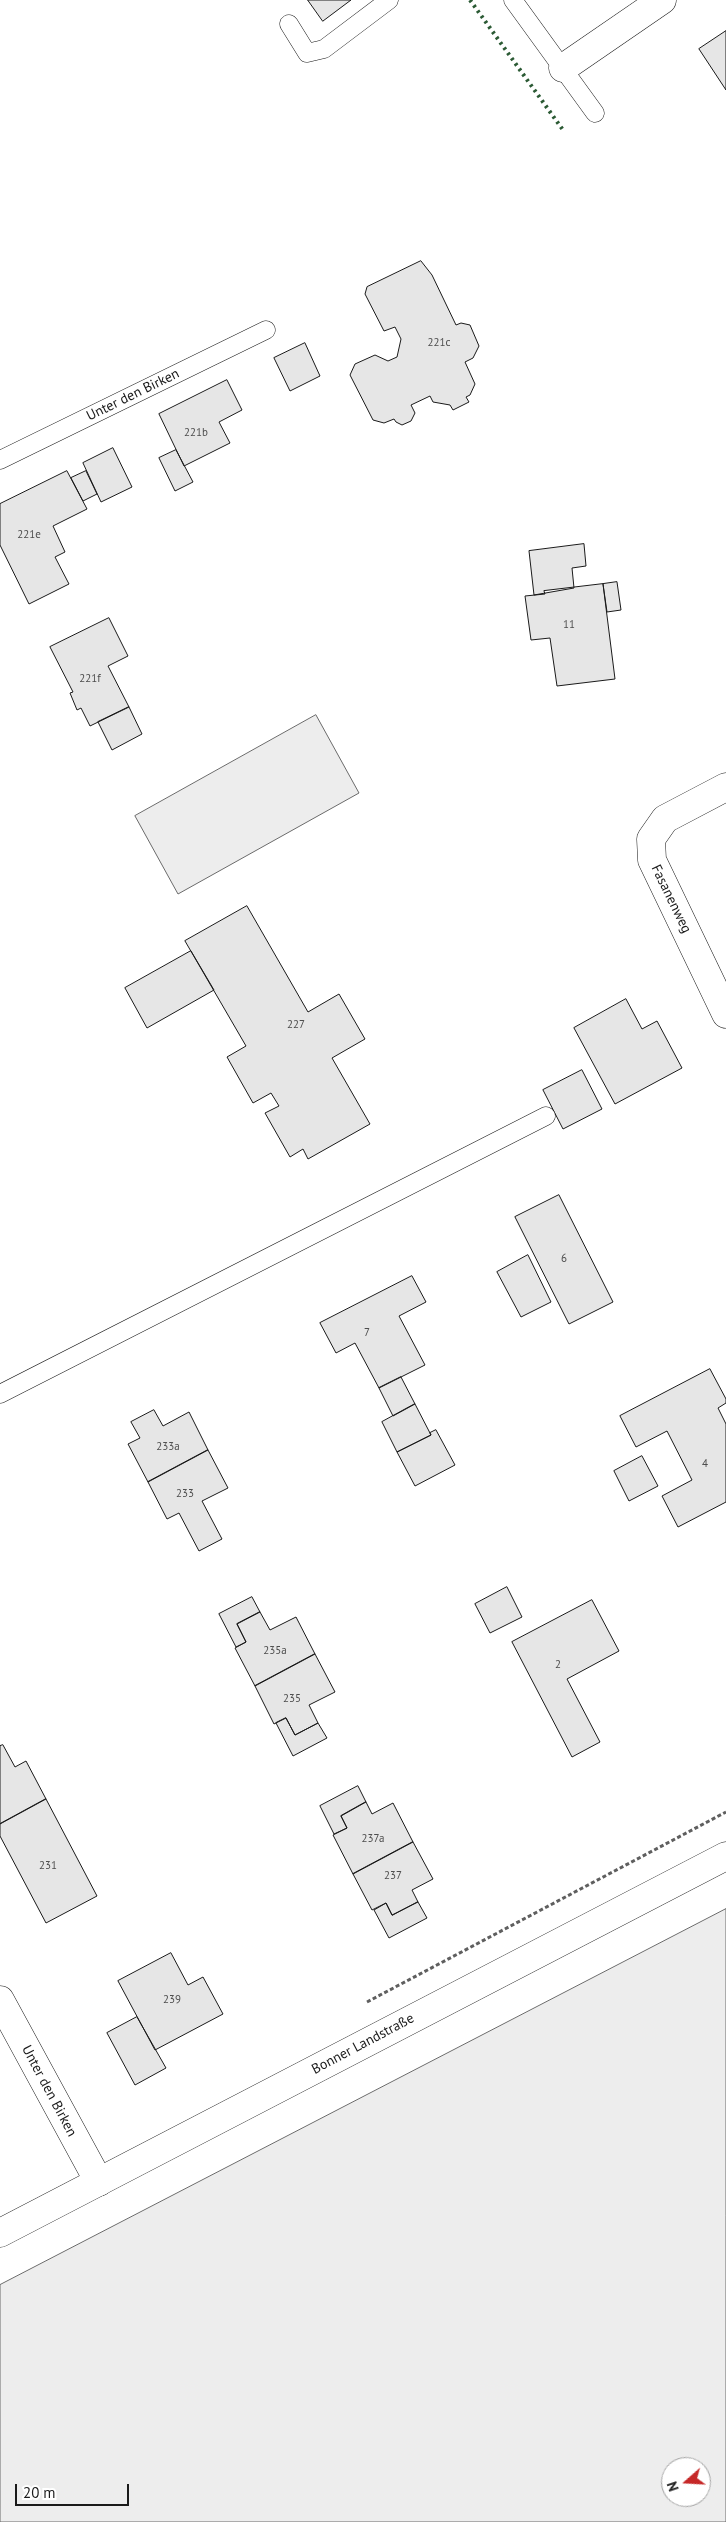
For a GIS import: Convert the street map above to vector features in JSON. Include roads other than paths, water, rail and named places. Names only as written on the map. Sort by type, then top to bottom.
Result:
[{"type":"main road","points":[[562,68],[662,0]]},
{"type":"main road","name":"Fasanenweg","points":[[726,787],[665,819],[651,840],[652,860],[726,1014]]},
{"type":"main road","name":"Bonner Landstraße","points":[[0,2233],[726,1856]]},
{"type":"main road","name":"Unter den Birken","points":[[0,2000],[98,2182]]},
{"type":"lane","points":[[289,24],[307,53],[324,49],[390,0]]},
{"type":"lane","points":[[512,0],[595,113]]},
{"type":"lane","name":"Unter den Birken","points":[[0,460],[266,330]]},
{"type":"lane","points":[[0,1394],[546,1116]]}]
